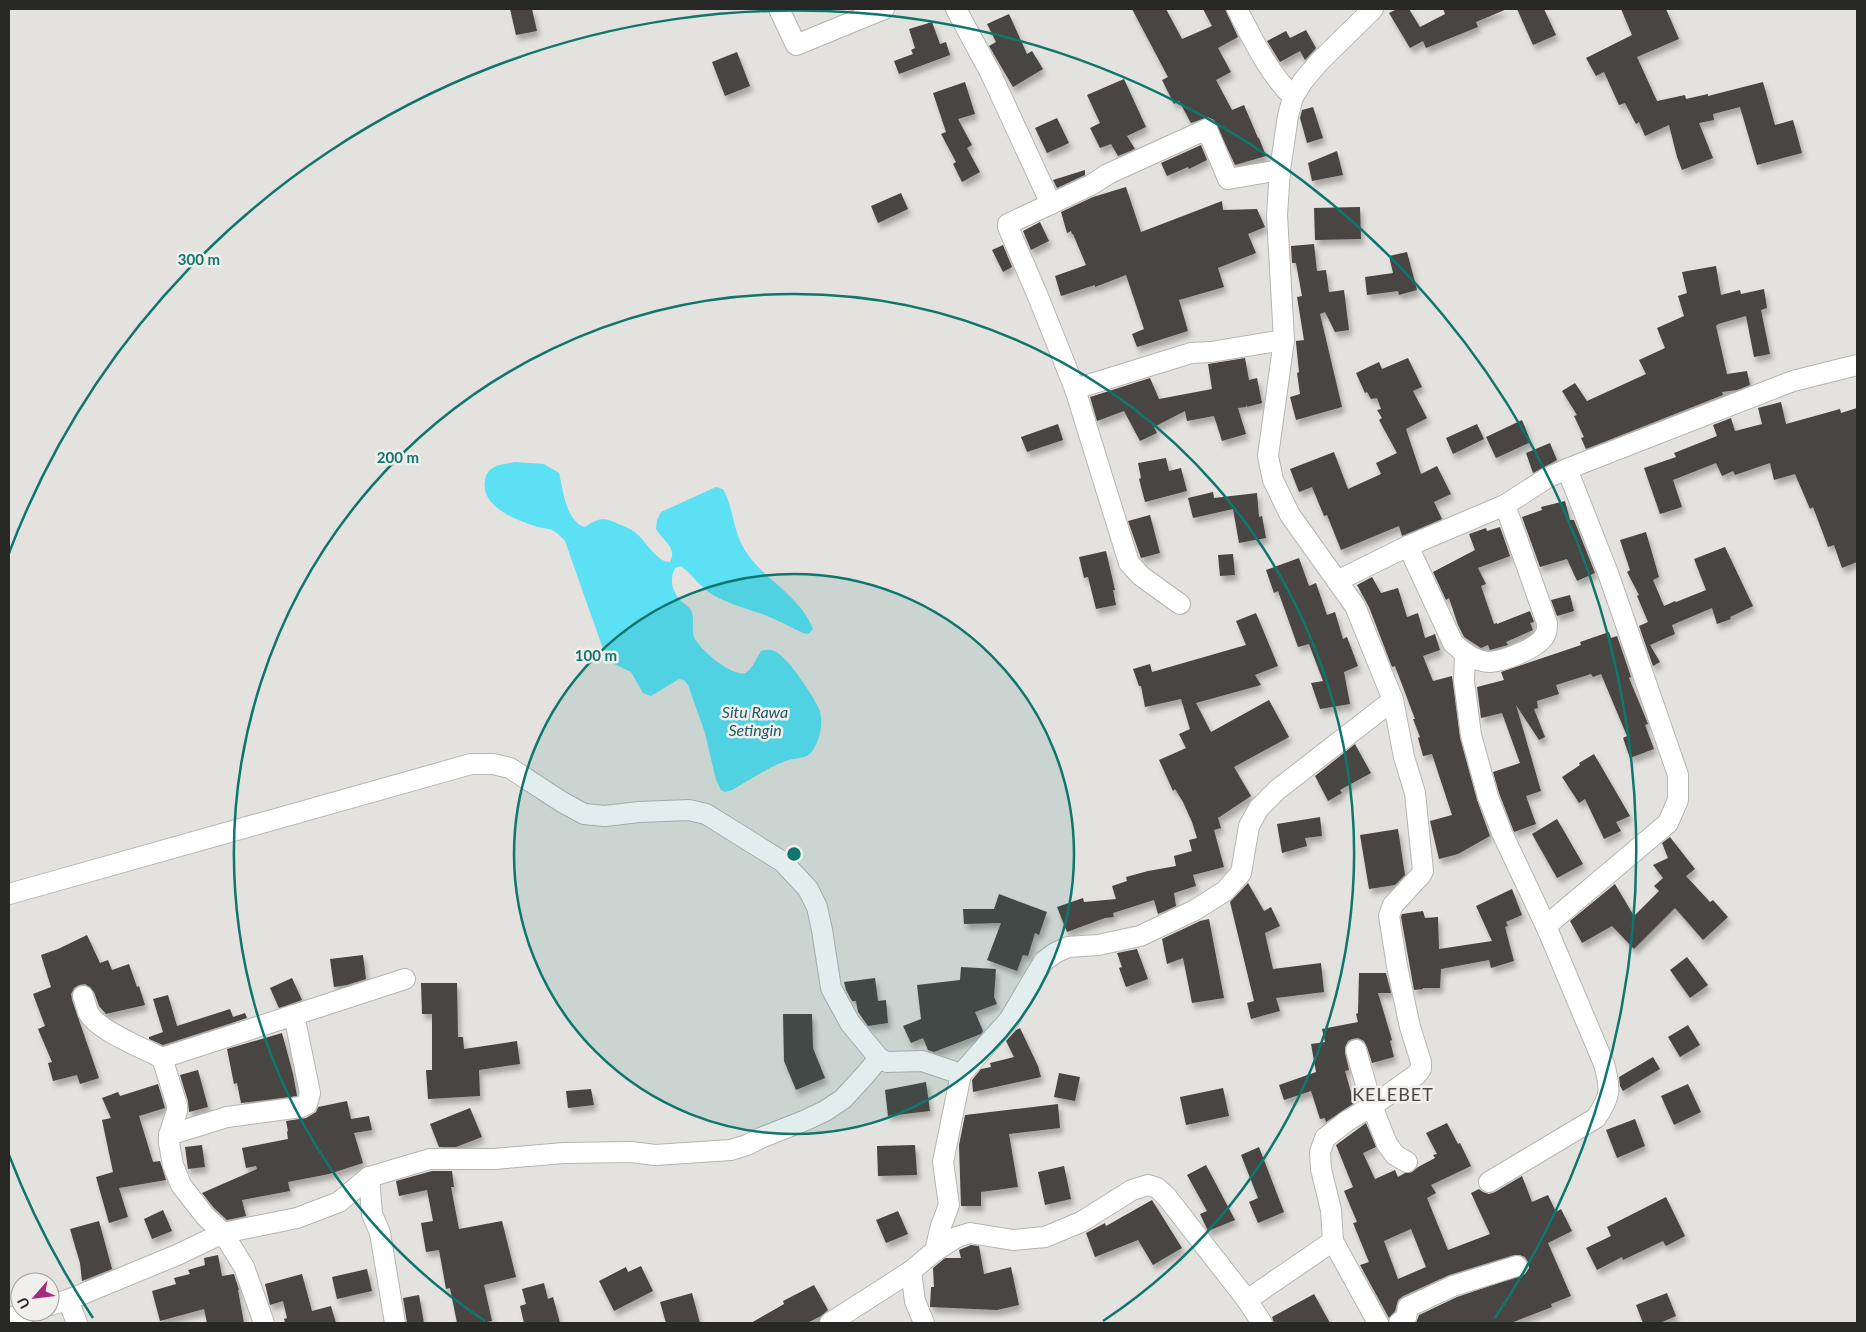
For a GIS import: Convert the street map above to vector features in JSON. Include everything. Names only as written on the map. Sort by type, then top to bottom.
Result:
[{"type":"street","points":[[779,9],[796,46],[884,9]]},
{"type":"street","points":[[956,9],[990,72],[1051,204]]},
{"type":"street","points":[[1237,9],[1270,70],[1293,97]]},
{"type":"street","points":[[1373,9],[1319,62],[1293,97],[1288,116],[1280,170],[1278,239],[1284,340],[1268,456],[1273,480],[1290,515],[1355,606],[1393,700],[1404,757],[1415,793],[1423,871],[1393,906],[1389,916],[1397,966],[1410,1027],[1421,1062],[1421,1069],[1416,1075],[1325,1138],[1320,1152],[1321,1169],[1331,1210],[1333,1241],[1378,1323]]},
{"type":"street","points":[[1180,604],[1141,576],[1129,563],[1075,389],[1038,294],[1008,227],[1011,222],[1207,128],[1228,179],[1280,170]]},
{"type":"street","points":[[1075,389],[1191,353],[1211,352],[1284,340]]},
{"type":"street","points":[[1337,581],[1408,546],[1505,505],[1547,478],[1567,469],[1793,381],[1857,366]]},
{"type":"street","points":[[1546,926],[1668,823],[1678,800],[1678,775],[1608,572],[1567,469]]},
{"type":"street","points":[[1408,546],[1453,643],[1465,654],[1490,662],[1519,654],[1534,645],[1545,635],[1547,623],[1505,505]]},
{"type":"street","points":[[1465,654],[1464,681],[1471,735],[1480,774],[1502,833],[1546,926],[1604,1064],[1610,1084],[1606,1102],[1596,1118],[1489,1182]]},
{"type":"street","points":[[935,1251],[941,1226],[950,1205],[943,1162],[961,1074],[1009,1020],[1044,960],[1055,952],[1068,947],[1098,944],[1140,936],[1195,910],[1225,891],[1241,873],[1249,826],[1259,808],[1277,790],[1393,700]]},
{"type":"street","points":[[9,894],[471,764],[493,764],[510,768],[584,814],[605,816],[639,812],[689,810],[706,814],[783,862],[808,889],[817,908],[831,988],[850,1024],[879,1058],[887,1062],[922,1062],[961,1074]]},
{"type":"street","points":[[84,996],[88,1013],[99,1025],[162,1058],[405,979]]},
{"type":"street","points":[[169,1135],[227,1117],[301,1107],[306,1104],[310,1093],[294,1015]]},
{"type":"street","points":[[1356,1050],[1372,1106],[1387,1144],[1396,1155],[1407,1162]]},
{"type":"street","points":[[162,1058],[177,1111],[169,1135],[173,1165],[181,1185],[204,1216],[223,1233],[244,1267],[264,1323]]},
{"type":"street","points":[[60,1302],[177,1256],[223,1233],[296,1218],[339,1202],[369,1177],[430,1159],[494,1160],[564,1153],[631,1152],[655,1155],[730,1150],[748,1145],[825,1111],[844,1098],[879,1058]]},
{"type":"street","points":[[369,1177],[372,1214],[380,1233],[395,1323]]},
{"type":"street","points":[[830,1323],[911,1271],[935,1251],[957,1237],[970,1234],[1014,1240],[1045,1237],[1081,1222],[1132,1190],[1148,1185],[1157,1188],[1166,1196],[1247,1300],[1262,1323]]},
{"type":"street","points":[[1247,1300],[1333,1241]]},
{"type":"street","points":[[1399,1323],[1406,1318],[1408,1307],[1453,1286],[1517,1266]]},
{"type":"street","points":[[911,1271],[916,1301],[924,1323]]},
{"type":"street","points":[[60,1303],[77,1323]]},
{"type":"water","name":"Situ Rawa Setingin","points":[[515,462],[544,464],[559,473],[569,512],[579,524],[585,527],[602,519],[615,522],[634,532],[657,556],[670,562],[672,557],[671,549],[656,529],[657,520],[661,512],[716,487],[723,489],[737,533],[750,558],[799,606],[813,629],[808,634],[803,633],[768,616],[718,598],[704,588],[681,566],[675,568],[673,573],[672,582],[674,590],[682,602],[691,610],[693,634],[697,642],[724,667],[739,673],[745,673],[752,666],[761,651],[773,650],[784,658],[812,696],[819,709],[821,725],[819,736],[811,753],[804,757],[779,764],[732,790],[725,792],[721,790],[716,780],[705,733],[688,685],[684,680],[679,679],[651,696],[643,693],[631,672],[612,663],[602,646],[565,541],[552,530],[537,527],[509,516],[493,504],[488,497],[485,489],[485,480],[489,471],[496,466]]},
{"type":"building","points":[[510,9],[532,9],[537,31],[516,35]]},
{"type":"building","points":[[1132,9],[1166,9],[1182,39],[1212,26],[1203,9],[1225,9],[1238,37],[1218,48],[1231,72],[1216,80],[1232,110],[1244,105],[1266,156],[1235,165],[1214,120],[1208,117],[1191,123],[1179,101],[1174,104],[1162,80],[1168,77]]},
{"type":"building","points":[[1397,9],[1409,9],[1420,27],[1445,14],[1443,9],[1507,9],[1476,22],[1478,27],[1426,48],[1423,41],[1410,48],[1389,13]]},
{"type":"building","points":[[1517,9],[1544,9],[1556,35],[1533,45]]},
{"type":"building","points":[[1621,9],[1666,9],[1679,39],[1637,57],[1657,101],[1685,95],[1686,99],[1708,94],[1708,96],[1763,82],[1775,125],[1793,120],[1802,153],[1757,165],[1740,107],[1713,114],[1714,120],[1699,123],[1713,158],[1682,170],[1669,125],[1645,136],[1639,122],[1636,124],[1625,103],[1619,105],[1604,72],[1596,76],[1586,58],[1632,35]]},
{"type":"building","points":[[1009,14],[1027,54],[1032,51],[1043,69],[1013,87],[989,46],[996,42],[987,24]]},
{"type":"building","points":[[932,22],[940,44],[946,42],[950,55],[899,74],[894,61],[913,54],[911,50],[915,48],[909,29]]},
{"type":"building","points":[[1306,30],[1316,48],[1305,60],[1300,51],[1280,62],[1267,41],[1286,31],[1290,38]]},
{"type":"building","points":[[737,52],[750,86],[725,96],[712,62]]},
{"type":"building","points":[[1124,79],[1146,127],[1127,136],[1135,149],[1118,156],[1111,144],[1100,148],[1090,128],[1100,123],[1087,95]]},
{"type":"building","points":[[965,82],[975,114],[958,119],[972,145],[967,148],[980,172],[962,182],[953,164],[956,162],[941,134],[946,132],[933,93]]},
{"type":"building","points":[[1313,107],[1323,138],[1307,143],[1300,118],[1302,110]]},
{"type":"building","points":[[1057,118],[1069,143],[1047,153],[1035,128]]},
{"type":"building","points":[[1201,145],[1207,160],[1189,169],[1188,167],[1167,176],[1161,163]]},
{"type":"building","points":[[1337,151],[1343,175],[1312,181],[1308,163]]},
{"type":"building","points":[[1085,170],[1085,175],[1057,188],[1053,180]]},
{"type":"building","points":[[1126,187],[1141,232],[1222,201],[1223,210],[1257,209],[1265,227],[1248,234],[1256,253],[1218,268],[1224,287],[1179,300],[1188,331],[1137,347],[1132,334],[1144,329],[1126,275],[1095,287],[1095,285],[1061,296],[1055,276],[1086,265],[1073,234],[1071,231],[1067,233],[1061,212],[1093,197]]},
{"type":"building","points":[[901,193],[908,209],[878,223],[871,206]]},
{"type":"building","points":[[1360,207],[1361,239],[1315,240],[1314,208]]},
{"type":"building","points":[[1040,222],[1049,241],[1031,250],[1023,231]]},
{"type":"building","points":[[1314,244],[1317,271],[1326,270],[1329,292],[1344,290],[1349,330],[1335,332],[1325,312],[1320,314],[1342,407],[1296,420],[1290,397],[1300,394],[1296,341],[1304,340],[1297,297],[1302,296],[1296,263],[1292,263],[1291,246]]},
{"type":"building","points":[[1003,245],[1012,267],[1003,272],[992,250]]},
{"type":"building","points":[[1407,252],[1417,290],[1399,295],[1398,291],[1367,295],[1365,277],[1393,273],[1389,256]]},
{"type":"building","points":[[1716,266],[1721,295],[1740,290],[1741,294],[1764,289],[1767,308],[1761,310],[1770,354],[1754,357],[1746,316],[1716,326],[1727,374],[1747,371],[1750,385],[1737,390],[1722,392],[1723,395],[1586,449],[1581,438],[1584,437],[1574,416],[1577,415],[1562,391],[1575,383],[1587,401],[1646,374],[1639,360],[1665,348],[1657,328],[1684,316],[1678,296],[1687,293],[1682,272]]},
{"type":"building","points":[[1245,358],[1249,380],[1257,378],[1262,403],[1247,407],[1246,404],[1246,407],[1238,408],[1246,434],[1222,441],[1214,416],[1187,421],[1185,411],[1154,427],[1157,433],[1140,441],[1124,411],[1097,421],[1090,397],[1150,378],[1159,399],[1212,389],[1208,364]]},
{"type":"building","points":[[1408,358],[1422,387],[1413,391],[1427,418],[1406,429],[1421,474],[1437,466],[1451,494],[1434,502],[1442,519],[1402,536],[1399,526],[1341,550],[1327,515],[1324,516],[1312,487],[1299,492],[1290,469],[1334,452],[1348,489],[1381,474],[1376,463],[1397,453],[1379,420],[1382,418],[1377,410],[1381,409],[1377,398],[1371,399],[1367,392],[1365,393],[1356,373],[1379,362],[1382,369]]},
{"type":"building","points":[[1781,402],[1786,424],[1840,409],[1841,413],[1857,408],[1857,562],[1842,568],[1834,545],[1828,547],[1813,507],[1810,509],[1795,474],[1774,480],[1770,463],[1735,475],[1733,471],[1722,476],[1716,463],[1673,480],[1682,507],[1660,514],[1644,468],[1676,457],[1674,453],[1717,436],[1713,425],[1731,418],[1735,431],[1762,424],[1758,408]]},
{"type":"building","points":[[1522,420],[1531,442],[1496,458],[1486,437]]},
{"type":"building","points":[[1058,424],[1063,440],[1027,452],[1021,437]]},
{"type":"building","points":[[1477,424],[1484,439],[1453,454],[1446,438]]},
{"type":"building","points":[[1550,443],[1557,460],[1533,473],[1526,453]]},
{"type":"building","points":[[1166,458],[1169,471],[1181,468],[1187,491],[1145,502],[1139,479],[1141,478],[1138,463]]},
{"type":"building","points":[[1213,492],[1214,498],[1257,493],[1259,517],[1262,516],[1266,538],[1239,543],[1233,509],[1193,518],[1188,498]]},
{"type":"building","points":[[1565,501],[1570,520],[1574,520],[1595,573],[1577,581],[1567,559],[1540,567],[1522,517],[1542,510],[1541,507]]},
{"type":"building","points":[[1150,515],[1160,553],[1141,558],[1128,521]]},
{"type":"building","points":[[1500,527],[1510,556],[1478,568],[1486,584],[1481,586],[1494,624],[1530,611],[1534,622],[1530,623],[1533,630],[1506,642],[1508,645],[1490,650],[1488,645],[1481,648],[1464,637],[1449,598],[1446,600],[1433,572],[1475,550],[1469,534],[1486,528],[1487,531]]},
{"type":"building","points":[[1646,532],[1659,577],[1653,580],[1664,606],[1706,590],[1694,559],[1725,547],[1753,606],[1730,617],[1731,619],[1717,624],[1712,608],[1672,625],[1675,634],[1650,645],[1660,662],[1653,666],[1639,626],[1648,622],[1637,596],[1639,595],[1627,572],[1630,570],[1620,540]]},
{"type":"building","points":[[1106,551],[1115,590],[1113,590],[1116,605],[1096,609],[1088,577],[1084,578],[1079,557]]},
{"type":"building","points":[[1233,554],[1235,575],[1220,576],[1218,555]]},
{"type":"building","points":[[1299,558],[1309,586],[1316,583],[1327,615],[1335,612],[1343,639],[1347,637],[1358,666],[1344,672],[1350,704],[1320,709],[1311,683],[1323,681],[1309,644],[1298,647],[1278,591],[1274,593],[1266,570]]},
{"type":"building","points":[[1372,577],[1381,593],[1398,588],[1407,617],[1418,613],[1425,638],[1435,634],[1440,650],[1423,656],[1433,681],[1452,676],[1460,738],[1477,800],[1490,836],[1458,854],[1439,859],[1430,821],[1452,815],[1432,754],[1423,756],[1418,738],[1420,737],[1413,719],[1415,719],[1395,666],[1392,667],[1369,607],[1357,585]]},
{"type":"building","points":[[1570,595],[1574,611],[1557,616],[1551,600]]},
{"type":"building","points":[[1256,613],[1278,666],[1255,675],[1261,685],[1196,703],[1211,732],[1269,700],[1289,737],[1234,767],[1251,796],[1218,818],[1221,828],[1214,830],[1224,867],[1193,875],[1196,886],[1174,893],[1176,906],[1158,914],[1154,900],[1113,913],[1114,917],[1105,918],[1067,932],[1057,907],[1083,898],[1084,902],[1116,899],[1112,886],[1127,881],[1126,877],[1176,866],[1174,856],[1192,851],[1189,840],[1197,838],[1183,802],[1175,789],[1173,791],[1159,760],[1186,748],[1179,734],[1190,729],[1181,699],[1145,707],[1141,686],[1139,686],[1133,669],[1150,664],[1152,672],[1246,645],[1236,621]]},
{"type":"building","points":[[1609,632],[1611,638],[1617,636],[1631,677],[1629,678],[1648,724],[1645,725],[1654,749],[1630,758],[1623,738],[1627,736],[1601,674],[1593,677],[1591,674],[1556,685],[1559,694],[1537,701],[1538,708],[1534,709],[1545,737],[1539,740],[1516,705],[1541,791],[1526,796],[1536,824],[1514,832],[1493,772],[1520,763],[1502,713],[1481,718],[1477,687],[1504,680],[1501,672],[1581,645],[1580,642]]},
{"type":"building","points":[[1355,744],[1371,773],[1340,790],[1342,793],[1328,801],[1315,776]]},
{"type":"building","points":[[1594,754],[1630,816],[1616,822],[1621,831],[1604,839],[1585,799],[1579,803],[1562,777]]},
{"type":"building","points":[[1320,817],[1322,836],[1305,838],[1307,846],[1282,853],[1277,824]]},
{"type":"building","points":[[1557,819],[1583,864],[1557,878],[1532,834]]},
{"type":"building","points":[[1398,829],[1405,875],[1395,885],[1369,889],[1360,835]]},
{"type":"building","points":[[1670,837],[1695,869],[1686,876],[1710,902],[1713,900],[1728,917],[1703,940],[1675,908],[1634,949],[1612,926],[1582,943],[1570,921],[1615,884],[1634,916],[1659,891],[1654,886],[1663,878],[1653,865],[1668,858],[1662,843]]},
{"type":"building","points":[[1248,883],[1264,911],[1271,907],[1280,926],[1265,933],[1273,969],[1321,963],[1324,992],[1276,998],[1280,1011],[1251,1019],[1247,1003],[1254,1001],[1230,902]]},
{"type":"building","points":[[1512,889],[1522,915],[1506,922],[1508,926],[1505,927],[1514,961],[1491,968],[1489,960],[1441,969],[1440,988],[1414,990],[1402,914],[1423,911],[1425,918],[1438,917],[1439,949],[1492,941],[1476,906]]},
{"type":"building","points":[[999,894],[1047,912],[1039,935],[1035,933],[1028,956],[1023,955],[1017,971],[987,960],[1001,923],[964,924],[963,909],[994,909]]},
{"type":"building","points":[[1209,919],[1224,998],[1192,1003],[1183,958],[1167,964],[1162,939],[1200,921]]},
{"type":"building","points":[[87,935],[100,963],[108,960],[112,970],[129,964],[145,1005],[106,1014],[99,1006],[90,987],[85,984],[74,988],[71,994],[72,1000],[99,1078],[80,1084],[77,1075],[53,1081],[48,1063],[52,1062],[38,1029],[45,1026],[33,994],[51,987],[41,955]]},
{"type":"building","points":[[1137,949],[1148,979],[1126,987],[1119,968],[1122,967],[1117,953]]},
{"type":"building","points":[[363,955],[366,979],[334,987],[330,959]]},
{"type":"building","points":[[1687,957],[1708,985],[1690,998],[1670,970]]},
{"type":"building","points":[[961,967],[996,969],[994,997],[997,1004],[975,1012],[983,1031],[981,1034],[934,1052],[928,1050],[923,1038],[911,1043],[903,1026],[921,1019],[917,985],[960,980]]},
{"type":"building","points":[[1359,973],[1386,973],[1391,993],[1378,993],[1392,1040],[1390,1041],[1394,1057],[1372,1063],[1364,1041],[1358,1038],[1348,1041],[1345,1053],[1349,1070],[1345,1071],[1354,1103],[1326,1122],[1325,1118],[1320,1119],[1311,1091],[1284,1100],[1279,1085],[1316,1072],[1311,1044],[1325,1042],[1322,1029],[1358,1022],[1356,1014],[1358,1013]]},
{"type":"building","points":[[292,978],[302,1000],[279,1008],[270,988]]},
{"type":"building","points":[[875,978],[878,1001],[886,1000],[888,1023],[868,1026],[858,1012],[856,1001],[852,1001],[846,990],[844,982]]},
{"type":"building","points":[[421,983],[457,983],[458,1037],[463,1037],[464,1049],[517,1041],[520,1064],[479,1070],[480,1096],[428,1099],[426,1070],[432,1070],[432,1014],[422,1014]]},
{"type":"building","points":[[168,995],[177,1026],[230,1009],[233,1017],[245,1013],[247,1018],[163,1045],[149,1039],[149,1037],[163,1032],[153,999]]},
{"type":"building","points":[[783,1014],[812,1014],[813,1048],[825,1078],[796,1090],[784,1061]]},
{"type":"building","points":[[1688,1025],[1700,1045],[1680,1057],[1668,1037]]},
{"type":"building","points":[[1020,1028],[1038,1066],[1041,1077],[973,1092],[972,1080],[981,1069],[991,1067],[990,1063],[1014,1057],[1006,1041]]},
{"type":"building","points":[[282,1033],[297,1096],[241,1103],[237,1083],[234,1084],[227,1049]]},
{"type":"building","points":[[1653,1057],[1660,1069],[1623,1091],[1620,1086],[1619,1077]]},
{"type":"building","points":[[198,1070],[208,1107],[189,1112],[188,1101],[180,1075]]},
{"type":"building","points":[[1059,1073],[1080,1077],[1075,1101],[1054,1097]]},
{"type":"building","points":[[926,1082],[930,1111],[888,1116],[885,1090]]},
{"type":"building","points":[[158,1084],[165,1108],[139,1116],[153,1162],[160,1161],[166,1180],[119,1188],[128,1217],[109,1223],[96,1177],[113,1172],[102,1120],[111,1118],[102,1098],[118,1092],[120,1096]]},
{"type":"building","points":[[1688,1084],[1701,1112],[1674,1125],[1661,1096]]},
{"type":"building","points":[[1223,1088],[1229,1116],[1186,1125],[1180,1097]]},
{"type":"building","points":[[591,1089],[594,1105],[568,1108],[566,1091]]},
{"type":"building","points":[[347,1101],[351,1119],[369,1116],[372,1130],[354,1133],[363,1163],[329,1174],[288,1182],[290,1191],[242,1200],[246,1216],[227,1220],[202,1193],[257,1169],[256,1166],[246,1168],[242,1148],[288,1139],[286,1121],[306,1118],[316,1112],[318,1107]]},
{"type":"building","points":[[1058,1104],[1060,1128],[1009,1134],[1018,1187],[981,1192],[981,1206],[961,1206],[959,1145],[965,1115]]},
{"type":"building","points":[[470,1108],[482,1137],[456,1147],[439,1147],[430,1124]]},
{"type":"building","points":[[1635,1119],[1645,1146],[1617,1158],[1606,1130]]},
{"type":"building","points":[[1366,1123],[1376,1147],[1363,1153],[1375,1179],[1395,1170],[1398,1177],[1412,1172],[1435,1158],[1433,1155],[1437,1154],[1426,1133],[1447,1123],[1458,1144],[1460,1143],[1471,1166],[1431,1185],[1436,1193],[1427,1198],[1448,1250],[1490,1234],[1471,1193],[1479,1189],[1489,1194],[1495,1192],[1522,1176],[1532,1202],[1548,1195],[1556,1212],[1561,1209],[1572,1231],[1548,1243],[1571,1296],[1551,1304],[1552,1307],[1511,1323],[1416,1323],[1419,1315],[1457,1297],[1525,1274],[1529,1268],[1528,1262],[1525,1257],[1514,1255],[1449,1275],[1403,1296],[1398,1300],[1395,1311],[1389,1318],[1360,1265],[1369,1262],[1353,1223],[1357,1222],[1344,1191],[1353,1187],[1336,1145]],"holes":[[[1411,1229],[1426,1267],[1398,1279],[1384,1241]]]},
{"type":"building","points":[[202,1145],[205,1167],[188,1169],[185,1147]]},
{"type":"building","points":[[915,1145],[917,1175],[878,1176],[877,1146]]},
{"type":"building","points":[[1259,1147],[1284,1212],[1258,1223],[1249,1202],[1258,1198],[1241,1155]]},
{"type":"building","points":[[1206,1165],[1235,1220],[1208,1231],[1200,1214],[1207,1211],[1187,1175]]},
{"type":"building","points":[[1064,1166],[1071,1199],[1045,1205],[1038,1172]]},
{"type":"building","points":[[432,1171],[452,1171],[454,1187],[451,1187],[459,1229],[502,1221],[516,1277],[484,1285],[492,1321],[457,1323],[450,1288],[446,1289],[439,1250],[426,1252],[421,1223],[433,1221],[427,1190],[399,1196],[396,1181]]},
{"type":"building","points":[[1666,1197],[1685,1236],[1666,1246],[1663,1241],[1623,1260],[1622,1257],[1597,1270],[1586,1248],[1611,1236],[1607,1227]]},
{"type":"building","points":[[1152,1200],[1182,1248],[1153,1265],[1138,1240],[1095,1257],[1086,1233],[1105,1223],[1106,1226]]},
{"type":"building","points":[[163,1210],[172,1231],[152,1239],[144,1219]]},
{"type":"building","points":[[898,1211],[908,1234],[886,1243],[876,1220]]},
{"type":"building","points":[[99,1221],[112,1269],[82,1281],[80,1263],[70,1229]]},
{"type":"building","points":[[971,1245],[979,1246],[984,1274],[1011,1267],[1019,1305],[997,1310],[930,1307],[931,1287],[934,1287],[933,1268],[945,1258],[961,1258],[959,1250]]},
{"type":"building","points":[[218,1255],[222,1276],[234,1274],[239,1290],[244,1323],[207,1323],[204,1309],[160,1321],[152,1291],[176,1284],[174,1278],[190,1274],[188,1270],[205,1265],[204,1258]]},
{"type":"building","points":[[641,1266],[653,1291],[614,1311],[599,1281],[626,1267],[628,1272]]},
{"type":"building","points":[[367,1269],[372,1291],[337,1299],[332,1277]]},
{"type":"building","points":[[302,1274],[312,1311],[331,1306],[336,1323],[285,1323],[284,1319],[287,1318],[283,1301],[270,1305],[265,1284]]},
{"type":"building","points":[[544,1283],[548,1299],[553,1297],[560,1323],[524,1323],[520,1306],[526,1304],[522,1289]]},
{"type":"building","points":[[814,1285],[828,1310],[821,1316],[807,1323],[751,1323],[784,1304],[783,1301]]},
{"type":"building","points":[[692,1293],[700,1323],[666,1323],[660,1302]]},
{"type":"building","points":[[1667,1293],[1676,1316],[1660,1323],[1643,1323],[1636,1305]]},
{"type":"building","points":[[1314,1294],[1330,1323],[1274,1323],[1272,1317]]},
{"type":"building","points":[[419,1295],[424,1323],[407,1323],[403,1298]]},
{"type":"district","name":"KELEBET","points":[[1393,1095]]}]
